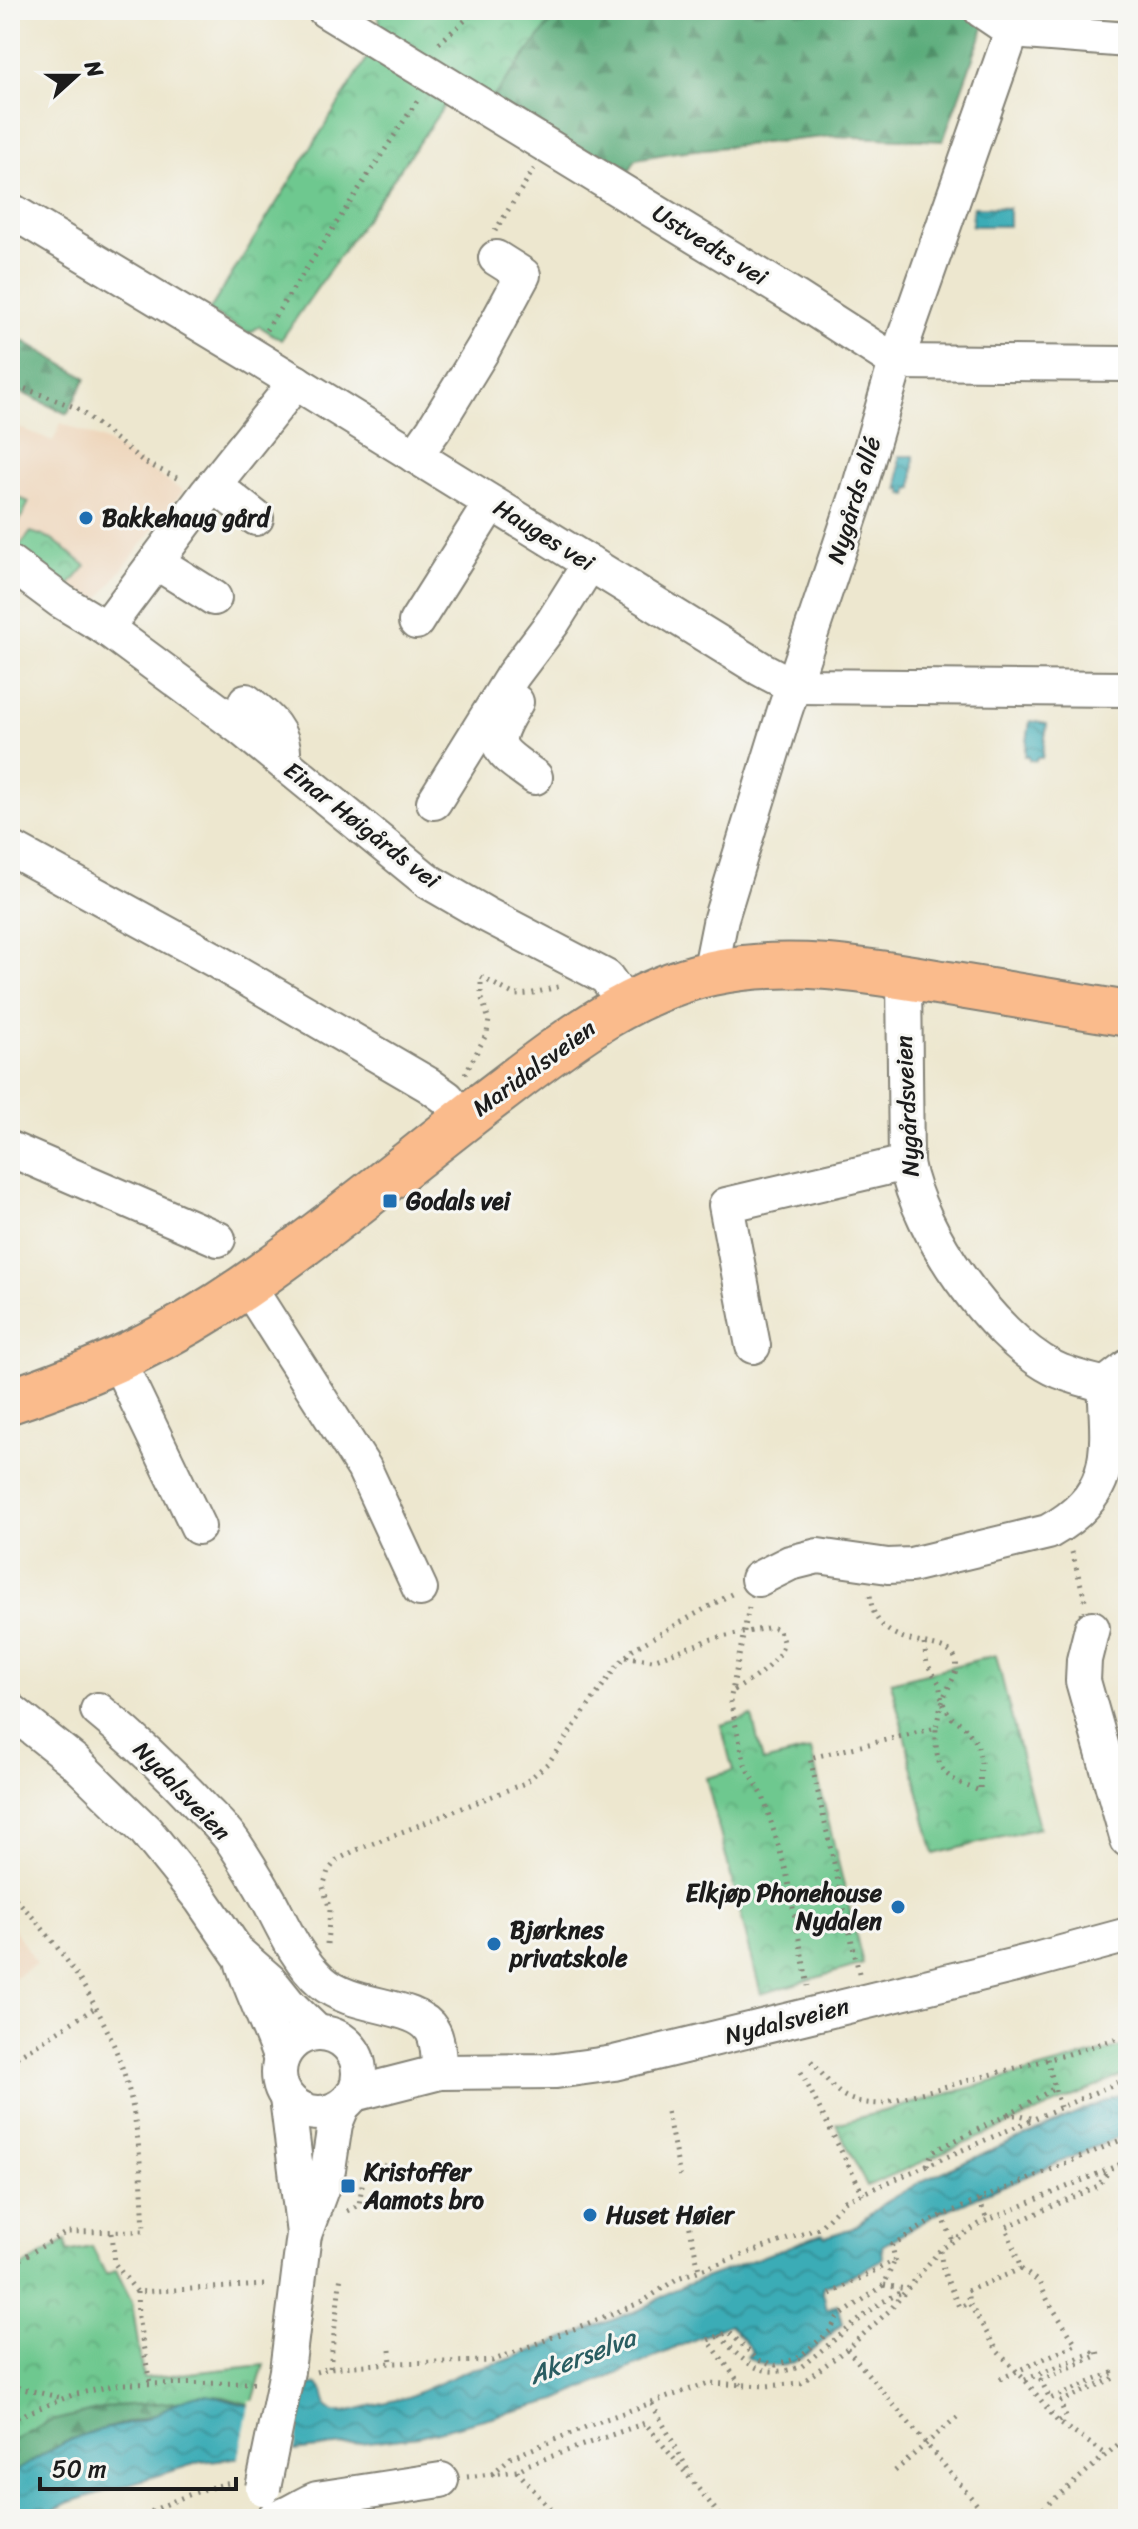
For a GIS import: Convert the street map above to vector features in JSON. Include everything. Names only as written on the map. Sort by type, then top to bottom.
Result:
[{"type":"main road","name":"Maridalsveien","points":[[10,1401],[118,1361],[186,1326],[247,1285],[463,1103],[626,1005],[682,981],[710,973],[771,965],[839,968],[1128,1014]]},
{"type":"street","name":"Ustvedts vei","points":[[325,10],[434,58],[548,146],[896,362]]},
{"type":"street","points":[[981,10],[1012,31],[1128,40]]},
{"type":"street","name":"Nygårds allé","points":[[710,973],[721,918],[793,686],[857,496],[896,362],[1012,31]]},
{"type":"street","name":"Hauges vei","points":[[10,210],[793,686],[1128,689]]},
{"type":"street","points":[[415,456],[483,349],[523,275],[496,258]]},
{"type":"street","points":[[896,362],[1128,364]]},
{"type":"street","points":[[106,628],[296,382]]},
{"type":"street","points":[[211,489],[256,518]]},
{"type":"street","points":[[416,622],[491,503]]},
{"type":"street","points":[[156,562],[214,598]]},
{"type":"street","name":"Einar Høigårds vei","points":[[10,563],[61,601],[106,628],[241,728],[428,881],[606,977],[626,1005]]},
{"type":"street","points":[[434,802],[513,675],[553,622],[590,563]]},
{"type":"street","points":[[535,777],[505,755],[498,744],[499,730],[531,676],[553,622]]},
{"type":"street","points":[[246,701],[279,732],[284,747],[283,763]]},
{"type":"street","points":[[10,848],[215,960],[447,1098],[463,1103]]},
{"type":"street","name":"Nygårdsveien","points":[[904,977],[906,1163],[909,1182],[921,1214],[969,1290],[1001,1326],[1037,1358],[1055,1369],[1117,1376]]},
{"type":"street","points":[[10,1149],[218,1239]]},
{"type":"street","points":[[753,1346],[726,1205],[906,1163]]},
{"type":"street","points":[[247,1285],[364,1468],[420,1589]]},
{"type":"street","points":[[118,1361],[198,1527]]},
{"type":"street","points":[[754,1582],[790,1563],[818,1556],[888,1566],[911,1565],[1048,1532],[1083,1507],[1101,1482],[1109,1451],[1117,1376]]},
{"type":"street","points":[[1092,1628],[1084,1660],[1083,1681],[1128,1840]]},
{"type":"street","points":[[10,1710],[74,1761],[146,1831],[201,1899],[238,1953],[270,1981],[318,2033]]},
{"type":"street","name":"Nydalsveien","points":[[98,1710],[175,1779],[233,1841],[297,1952],[324,1984],[362,2003],[423,2019],[437,2042],[440,2072]]},
{"type":"street","name":"Nydalsveien","points":[[348,2100],[440,2072],[531,2072],[614,2063],[1128,1935]]},
{"type":"street","points":[[238,1953],[281,2060],[279,2080],[287,2098],[304,2234]]},
{"type":"street","points":[[281,2060],[295,2040],[318,2033],[337,2037],[351,2049],[359,2071],[335,2124],[328,2170],[304,2234],[264,2509],[285,2517],[317,2499],[441,2480]]},
{"type":"street","name":"Nydalsveien","points":[[351,2049],[419,2064],[440,2072]]},
{"type":"street","points":[[287,2098],[307,2112],[331,2112],[348,2100]]},
{"type":"path","points":[[250,354],[429,82],[434,58],[477,10]]},
{"type":"path","points":[[496,258],[484,250],[548,146]]},
{"type":"path","points":[[10,383],[77,408],[144,462],[211,489]]},
{"type":"path","points":[[463,1103],[466,1072],[487,1033],[489,1020],[481,996],[481,977],[508,991]]},
{"type":"path","points":[[1070,1543],[1076,1567]]},
{"type":"path","points":[[869,1563],[870,1601],[878,1622],[889,1632],[952,1653],[956,1661],[942,1701],[935,1750],[938,1765],[944,1773],[952,1780],[980,1791],[981,1763],[977,1743],[963,1725],[952,1718],[942,1701],[939,1683],[927,1664],[924,1644]]},
{"type":"path","points":[[754,1582],[730,1701],[745,1764],[763,1796],[786,1871],[808,1987]]},
{"type":"path","points":[[312,1971],[319,1964],[327,1946],[330,1910],[323,1887],[328,1871],[337,1860],[525,1783],[549,1762],[633,1649],[754,1582]]},
{"type":"path","points":[[626,1657],[653,1660],[745,1631],[772,1627],[779,1630],[783,1643],[778,1656],[763,1671],[731,1691]]},
{"type":"path","points":[[859,1974],[810,1758],[936,1728]]},
{"type":"path","points":[[10,1893],[45,1933],[95,2008],[114,2047],[134,2114],[144,2231],[67,2232],[10,2265]]},
{"type":"path","points":[[10,2061],[95,2008]]},
{"type":"path","points":[[811,2061],[842,2096],[856,2103],[879,2104],[1128,2035]]},
{"type":"path","points":[[1047,2059],[1060,2107]]},
{"type":"path","points":[[801,2072],[863,2194]]},
{"type":"path","points":[[10,2420],[64,2398],[121,2384],[285,2376],[330,2368],[391,2363],[492,2361],[642,2302],[678,2278],[819,2228],[839,2206],[873,2189],[1128,2078]]},
{"type":"path","points":[[926,2166],[932,2153],[1055,2088]]},
{"type":"path","points":[[667,2112],[680,2176]]},
{"type":"path","points":[[1007,2115],[1033,2119]]},
{"type":"path","points":[[741,2385],[708,2340],[729,2332],[758,2360],[776,2365],[798,2358],[830,2331],[837,2318],[884,2285],[895,2260],[892,2245],[942,2215],[1128,2137]]},
{"type":"path","points":[[492,2474],[510,2458],[708,2383],[766,2386],[801,2383],[847,2349],[890,2310],[940,2250],[953,2241],[987,2220],[1128,2161]]},
{"type":"path","points":[[347,2211],[359,2205],[368,2163],[388,2166]]},
{"type":"path","points":[[1000,2379],[1076,2344],[1039,2282],[1021,2269],[1006,2227],[1098,2186],[1111,2169]]},
{"type":"path","points":[[979,2200],[987,2220]]},
{"type":"path","points":[[942,2215],[953,2241]]},
{"type":"path","points":[[1128,2215],[1118,2225],[1128,2237]]},
{"type":"path","points":[[688,2219],[699,2270]]},
{"type":"path","points":[[112,2233],[115,2264],[137,2292],[138,2317],[150,2383]]},
{"type":"path","points":[[940,2250],[943,2270],[959,2307],[969,2303]]},
{"type":"path","points":[[830,2294],[895,2260]]},
{"type":"path","points":[[1021,2269],[967,2291],[969,2303],[998,2352],[1058,2422],[1106,2454]]},
{"type":"path","points":[[330,2368],[341,2274]]},
{"type":"path","points":[[137,2292],[266,2285]]},
{"type":"path","points":[[884,2285],[907,2289]]},
{"type":"path","points":[[720,2335],[750,2366],[786,2371],[802,2366],[880,2303],[907,2289]]},
{"type":"path","points":[[847,2349],[989,2519]]},
{"type":"path","points":[[390,2350],[391,2363]]},
{"type":"path","points":[[1025,2380],[1097,2350],[1098,2355],[1041,2380],[1050,2399],[1112,2373],[1114,2378],[1060,2402],[1066,2417],[1058,2422]]},
{"type":"path","points":[[10,2386],[64,2398]]},
{"type":"path","points":[[652,2404],[697,2487]]},
{"type":"path","points":[[895,2471],[957,2417]]},
{"type":"path","points":[[559,2519],[517,2471],[645,2423],[723,2519]]},
{"type":"path","points":[[1031,2519],[1128,2436]]},
{"type":"path","points":[[842,2519],[851,2509]]},
{"type":"shaded area","name":"Bakkehaug gård","points":[[61,423],[106,441],[183,491],[99,599],[81,596],[10,541],[10,424],[53,441]]},
{"type":"shaded area","points":[[10,1922],[36,1964],[10,1980]]},
{"type":"green space","points":[[378,10],[560,10],[491,100],[381,32]]},
{"type":"green space","points":[[560,10],[960,10],[985,25],[943,141],[833,136],[676,152],[636,159],[625,178],[491,100]]},
{"type":"green space","points":[[371,52],[449,99],[281,340],[259,326],[249,334],[209,311]]},
{"type":"green space","points":[[10,333],[86,378],[67,414],[10,387]]},
{"type":"green space","points":[[10,494],[29,502],[19,522],[10,518]]},
{"type":"green space","points":[[31,532],[52,539],[86,566],[68,587],[17,549]]},
{"type":"green space","points":[[996,1655],[1039,1828],[934,1854],[891,1682]]},
{"type":"green space","points":[[752,1716],[763,1762],[811,1750],[863,1964],[761,1994],[706,1778],[733,1771],[721,1725]]},
{"type":"green space","points":[[1128,2045],[1128,2067],[1125,2068],[1128,2073],[867,2186],[836,2124]]},
{"type":"green space","points":[[66,2241],[67,2252],[92,2247],[106,2275],[116,2270],[132,2302],[143,2378],[264,2365],[252,2405],[224,2397],[199,2395],[177,2402],[113,2406],[47,2422],[10,2442],[10,2274]]},
{"type":"green space","points":[[177,2402],[144,2418],[68,2441],[10,2475],[10,2442],[47,2422],[113,2406]]},
{"type":"water","points":[[973,207],[1009,208],[1009,226],[972,226]]},
{"type":"water","points":[[899,456],[914,456],[913,488],[909,489],[908,495],[899,489]]},
{"type":"water","points":[[1030,721],[1047,724],[1042,758],[1036,761],[1025,756]]},
{"type":"water","name":"Akerselva","points":[[1128,2091],[1128,2133],[937,2214],[882,2246],[883,2259],[822,2287],[827,2309],[837,2304],[842,2324],[810,2352],[787,2365],[761,2364],[747,2357],[752,2351],[730,2324],[557,2400],[419,2436],[201,2462],[67,2503],[36,2519],[10,2519],[10,2475],[56,2447],[85,2434],[138,2422],[186,2398],[201,2395],[254,2406],[303,2386],[318,2384],[327,2407],[334,2412],[408,2397],[471,2369],[502,2362],[644,2308],[673,2290],[822,2234],[825,2237],[853,2228],[884,2203],[922,2181]]},
{"type":"pier","points":[[308,2379],[293,2455],[238,2462],[250,2401],[282,2395]]},
{"type":"place","name":"Bakkehaug gård","points":[[86,518]]},
{"type":"place","name":"Godals vei","points":[[390,1201]]},
{"type":"place","name":"Elkjøp Phonehouse Nydalen","points":[[898,1907]]},
{"type":"place","name":"Bjørknes privatskole","points":[[494,1944]]},
{"type":"place","name":"Kristoffer Aamots bro","points":[[348,2186]]},
{"type":"place","name":"Huset Høier","points":[[590,2215]]}]
